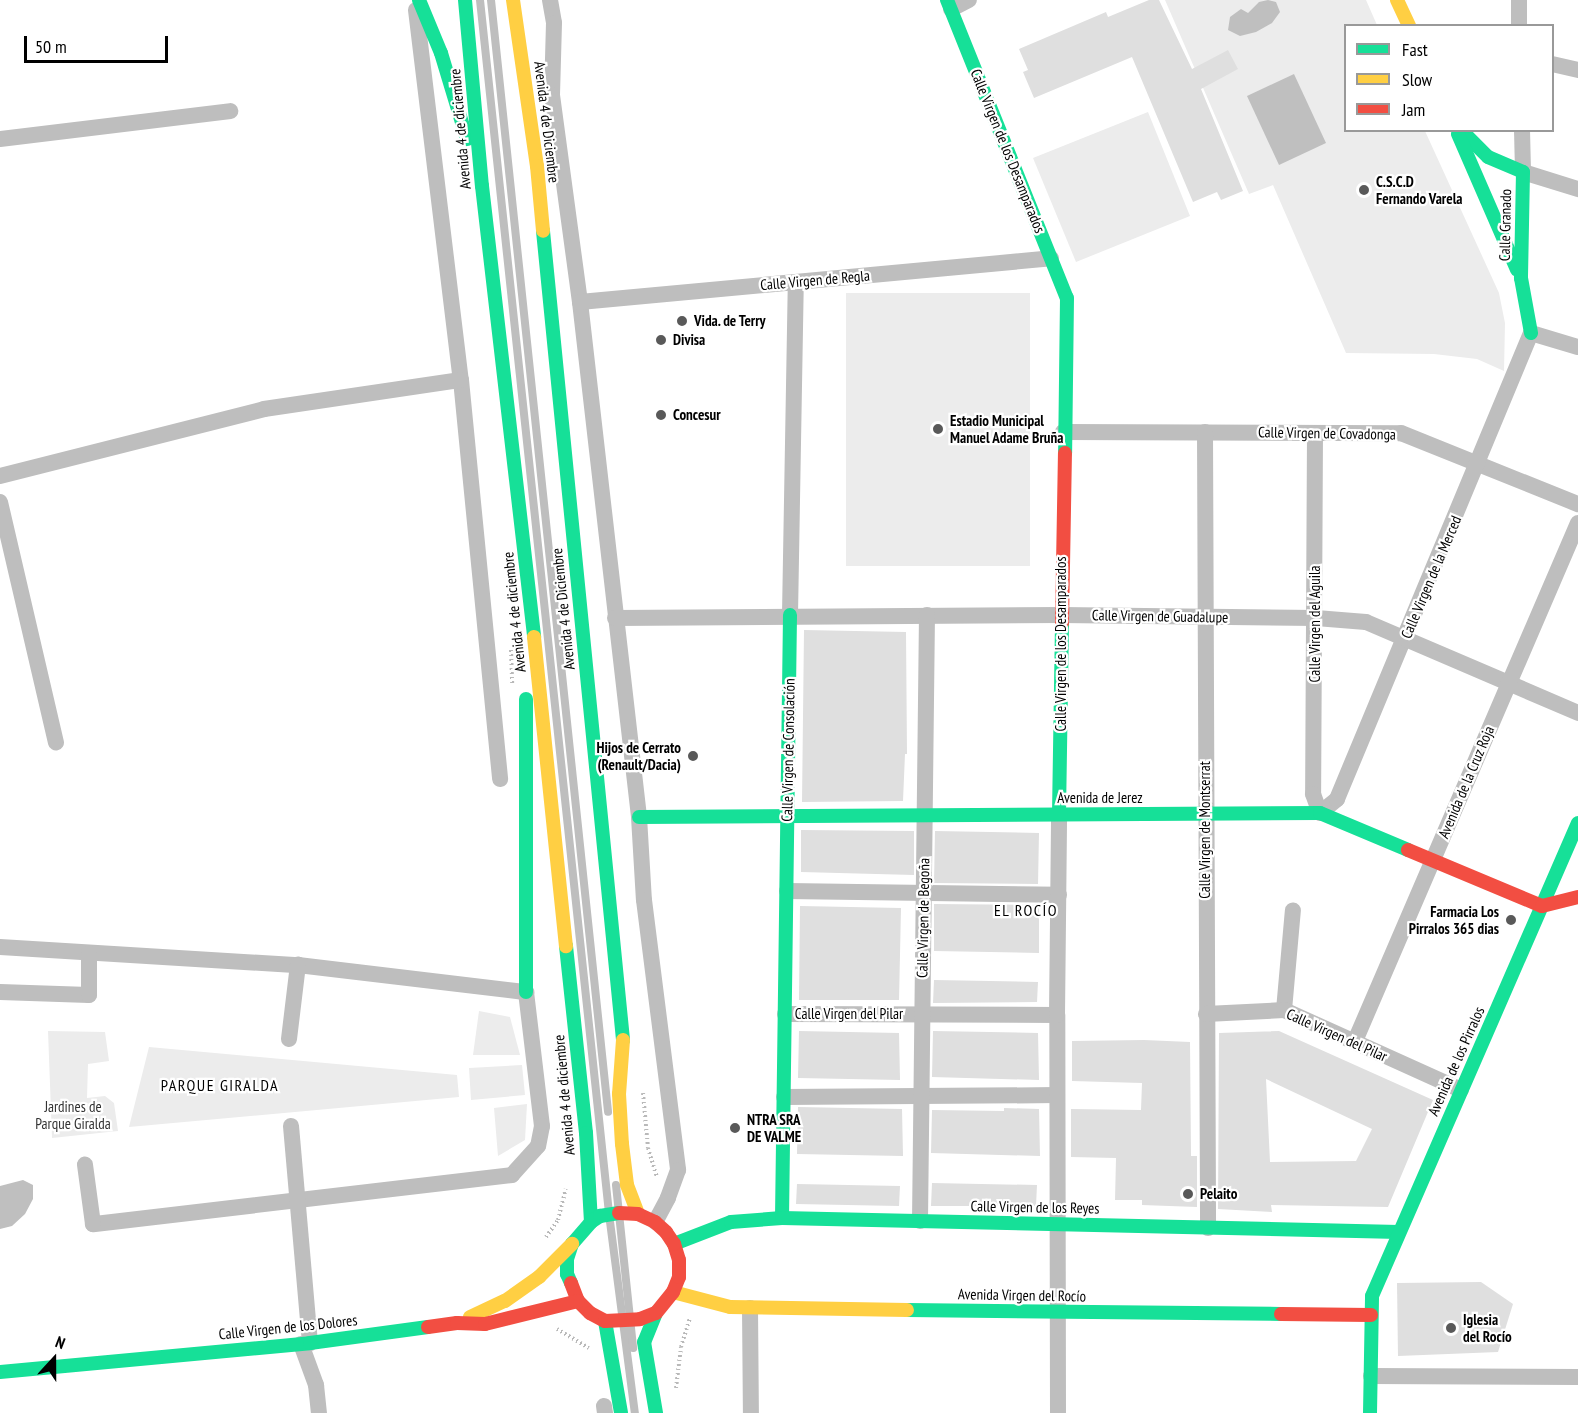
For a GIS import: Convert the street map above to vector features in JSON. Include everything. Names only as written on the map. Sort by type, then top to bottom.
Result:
[{"type":"street","points":[[414,0],[461,380],[500,778]]},
{"type":"street","points":[[419,0],[441,53],[482,189]]},
{"type":"street","name":"Avenida 4 de diciembre","points":[[465,0],[482,189],[526,561],[586,1133],[591,1222]]},
{"type":"street","name":"Avenida 4 de Diciembre","points":[[513,0],[537,166],[624,1049],[619,1094],[621,1144],[627,1185],[638,1214]]},
{"type":"street","points":[[550,0],[554,23],[552,95],[580,302],[639,817],[644,900],[678,1170],[668,1198],[655,1222]]},
{"type":"street","points":[[949,4],[969,0]]},
{"type":"street","points":[[1397,0],[1408,24]]},
{"type":"street","points":[[1519,0],[1519,24]]},
{"type":"street","name":"Calle Virgen de los Desamparados","points":[[949,4],[1066,298],[1057,1015],[1058,1413]]},
{"type":"street","points":[[1554,64],[1578,70]]},
{"type":"street","points":[[0,140],[230,111]]},
{"type":"street","name":"Calle Granado","points":[[1457,132],[1521,278]]},
{"type":"street","points":[[1463,132],[1482,152],[1499,163],[1578,189]]},
{"type":"street","points":[[1522,132],[1523,172]]},
{"type":"street","points":[[1478,183],[1482,170],[1492,163],[1499,163]]},
{"type":"street","name":"Calle Granado","points":[[1523,172],[1521,278],[1531,333]]},
{"type":"street","name":"Calle Virgen de Regla","points":[[580,302],[1051,258]]},
{"type":"street","name":"Calle Virgen de Consolación","points":[[783,1218],[796,282]]},
{"type":"street","points":[[1531,333],[1578,347]]},
{"type":"street","name":"Calle Virgen de la Merced","points":[[1320,813],[1336,799],[1406,639],[1531,333]]},
{"type":"street","points":[[0,476],[264,409],[461,380]]},
{"type":"street","name":"Calle Virgen de Covadonga","points":[[1063,432],[1401,433],[1578,504]]},
{"type":"street","name":"Calle Virgen de Montserrat","points":[[1205,432],[1208,1228]]},
{"type":"street","name":"Calle Virgen del Aguila","points":[[1315,433],[1316,618],[1313,794],[1320,813]]},
{"type":"street","points":[[0,502],[56,743]]},
{"type":"street","name":"Avenida de la Cruz Roja","points":[[1355,1041],[1578,523]]},
{"type":"street","points":[[85,1165],[93,1224],[298,1202],[512,1175],[538,1146],[542,1126],[526,992],[526,561]]},
{"type":"street","name":"Calle Virgen de Guadalupe","points":[[615,618],[790,615],[1061,615],[1316,618],[1366,621],[1578,713]]},
{"type":"street","name":"Calle Virgen de Begoña","points":[[920,1221],[927,615]]},
{"type":"street","name":"Avenida de Jerez","points":[[639,817],[1320,813],[1542,906]]},
{"type":"street","name":"Avenida de los Pirralos","points":[[1370,1413],[1372,1296],[1578,823]]},
{"type":"street","points":[[787,891],[1059,896]]},
{"type":"street","points":[[1542,906],[1578,897]]},
{"type":"street","points":[[1284,1010],[1293,910]]},
{"type":"street","points":[[0,947],[298,965],[526,992]]},
{"type":"street","points":[[0,992],[89,995],[89,952]]},
{"type":"street","points":[[289,1039],[298,965]]},
{"type":"street","name":"Calle Virgen del Pilar","points":[[1206,1014],[1284,1010],[1461,1090]]},
{"type":"street","name":"Calle Virgen del Pilar","points":[[785,1014],[1057,1015]]},
{"type":"street","points":[[784,1097],[921,1094],[1057,1095]]},
{"type":"street","points":[[291,1126],[306,1343],[316,1385],[319,1413]]},
{"type":"street","points":[[457,1323],[506,1301],[538,1277],[591,1222],[614,1213],[638,1214],[655,1222],[674,1244],[679,1268],[674,1292],[656,1313],[644,1342],[656,1413]]},
{"type":"street","name":"Calle Virgen de los Reyes","points":[[674,1244],[730,1222],[783,1218],[1399,1232]]},
{"type":"street","points":[[572,1244],[567,1274],[578,1301],[590,1313],[605,1321],[627,1320],[656,1313]]},
{"type":"street","name":"Avenida Virgen del Rocío","points":[[674,1292],[730,1307],[750,1308],[1371,1315]]},
{"type":"street","name":"Calle Virgen de los Dolores","points":[[0,1372],[306,1343],[457,1323],[485,1323],[508,1320],[578,1301]]},
{"type":"street","points":[[750,1308],[751,1413]]},
{"type":"street","points":[[605,1321],[621,1413]]},
{"type":"street","points":[[1371,1376],[1578,1377]]},
{"type":"lane","points":[[480,0],[637,1413]]},
{"type":"lane","points":[[491,0],[614,1213]]},
{"type":"path","points":[[540,1247],[558,1220],[567,1185]]},
{"type":"path","points":[[554,1327],[588,1347],[592,1355]]},
{"type":"green space","name":"C.S.C.D Fernando Varela","points":[[1165,0],[1366,0],[1377,24],[1344,24],[1344,132],[1425,132],[1499,293],[1505,323],[1504,371],[1477,359],[1434,354],[1346,353],[1273,185],[1249,194]]},
{"type":"green space","points":[[1148,112],[1190,216],[1076,262],[1033,158]]},
{"type":"green space","name":"Estadio Municipal Manuel Adame Bruña","points":[[846,293],[1030,293],[1030,566],[846,566]]},
{"type":"green space","points":[[479,1011],[510,1017],[520,1055],[473,1055]]},
{"type":"green space","name":"Jardines de Parque Giralda","points":[[48,1031],[105,1032],[109,1061],[88,1064],[87,1098],[105,1096],[114,1103],[118,1131],[52,1138]]},
{"type":"green space","name":"Jardines de Parque Giralda","points":[[149,1047],[457,1075],[459,1097],[129,1127]]},
{"type":"green space","points":[[522,1065],[525,1095],[471,1100],[469,1068]]},
{"type":"green space","points":[[527,1104],[525,1140],[498,1156],[494,1108]]},
{"type":"shaded area","points":[[1268,0],[1276,2],[1280,12],[1272,23],[1256,32],[1240,36],[1228,30],[1230,17],[1241,9],[1248,13],[1259,2]]},
{"type":"shaded area","points":[[1294,74],[1326,143],[1279,165],[1247,96]]},
{"type":"shaded area","points":[[23,1180],[33,1185],[33,1199],[25,1214],[12,1226],[0,1229],[0,1186]]},
{"type":"building","points":[[1149,0],[1159,0],[1192,69],[1228,50],[1238,69],[1201,89],[1243,191],[1221,200],[1217,192],[1193,202],[1132,57],[1034,98],[1023,72],[1028,70],[1019,49],[1106,12],[1108,17]]},
{"type":"building","points":[[804,630],[906,632],[907,754],[905,754],[903,801],[802,802]]},
{"type":"building","points":[[801,830],[914,831],[914,875],[801,872]]},
{"type":"building","points":[[935,831],[1039,833],[1038,884],[934,883]]},
{"type":"building","points":[[934,904],[1039,905],[1039,953],[934,951]]},
{"type":"building","points":[[800,906],[901,908],[899,1000],[799,1000]]},
{"type":"building","points":[[934,980],[1038,982],[1037,1002],[933,1003]]},
{"type":"building","points":[[799,1031],[899,1033],[900,1080],[798,1078]]},
{"type":"building","points":[[933,1031],[1038,1033],[1039,1080],[932,1077]]},
{"type":"building","points":[[1279,1031],[1433,1100],[1388,1207],[1271,1205],[1272,1212],[1218,1209],[1219,1033]],"holes":[[[1266,1079],[1372,1129],[1356,1161],[1270,1162]]]},
{"type":"building","points":[[1072,1041],[1190,1042],[1191,1156],[1197,1156],[1197,1207],[1142,1205],[1142,1200],[1115,1200],[1116,1158],[1071,1157],[1071,1109],[1141,1110],[1142,1083],[1072,1081]]},
{"type":"building","points":[[798,1107],[902,1109],[903,1156],[797,1154]]},
{"type":"building","points":[[1004,1108],[1039,1109],[1040,1156],[931,1153],[932,1110],[1004,1111]]},
{"type":"building","points":[[932,1183],[1037,1185],[1036,1206],[931,1206]]},
{"type":"building","points":[[797,1184],[900,1186],[899,1206],[796,1204]]},
{"type":"building","name":"Iglesia del Rocío","points":[[1481,1282],[1513,1304],[1498,1352],[1398,1356],[1397,1283]]},
{"type":"traffic: fast","points":[[419,0],[441,53],[467,139]]},
{"type":"traffic: fast","points":[[465,0],[482,186],[534,637]]},
{"type":"traffic: fast","points":[[947,0],[1067,298],[1065,453]]},
{"type":"traffic: fast","points":[[1463,132],[1488,157],[1523,172],[1521,278],[1531,333]]},
{"type":"traffic: fast","points":[[1458,134],[1517,270]]},
{"type":"traffic: fast","points":[[543,231],[623,1040]]},
{"type":"traffic: fast","points":[[782,1218],[790,615]]},
{"type":"traffic: fast","points":[[1059,814],[1062,623]]},
{"type":"traffic: fast","points":[[526,699],[526,992]]},
{"type":"traffic: fast","points":[[639,817],[1320,813],[1408,850]]},
{"type":"traffic: fast","points":[[1370,1413],[1372,1296],[1578,823]]},
{"type":"traffic: fast","points":[[566,946],[586,1133],[591,1222]]},
{"type":"traffic: fast","points":[[571,1283],[567,1274],[567,1259],[572,1244],[591,1222],[600,1216],[619,1213]]},
{"type":"traffic: fast","points":[[674,1244],[731,1222],[782,1218],[1399,1232]]},
{"type":"traffic: fast","points":[[907,1310],[1281,1314]]},
{"type":"traffic: fast","points":[[656,1313],[644,1342],[656,1413]]},
{"type":"traffic: fast","points":[[605,1321],[621,1413]]},
{"type":"traffic: fast","points":[[0,1372],[310,1343],[428,1327]]},
{"type":"traffic: slow","points":[[513,0],[537,166],[543,231]]},
{"type":"traffic: slow","points":[[1397,0],[1408,24]]},
{"type":"traffic: slow","points":[[534,637],[566,946]]},
{"type":"traffic: slow","points":[[623,1040],[619,1094],[622,1144],[627,1185],[638,1214]]},
{"type":"traffic: slow","points":[[470,1317],[505,1301],[539,1277],[572,1244]]},
{"type":"traffic: slow","points":[[673,1292],[730,1307],[907,1310]]},
{"type":"traffic: jam","points":[[1062,623],[1065,453]]},
{"type":"traffic: jam","points":[[1408,850],[1542,906],[1578,897]]},
{"type":"traffic: jam","points":[[571,1283],[578,1301],[590,1313],[605,1321],[640,1319],[656,1313],[673,1292],[679,1277],[679,1260],[674,1244],[666,1232],[655,1222],[638,1214],[619,1213]]},
{"type":"traffic: jam","points":[[428,1327],[457,1323],[485,1324],[578,1301]]},
{"type":"traffic: jam","points":[[1281,1314],[1371,1315]]},
{"type":"place","name":"C.S.C.D Fernando Varela","points":[[1364,190]]},
{"type":"place","name":"Vida. de Terry","points":[[682,321]]},
{"type":"place","name":"Divisa","points":[[661,340]]},
{"type":"place","name":"Concesur","points":[[661,415]]},
{"type":"place","name":"Estadio Municipal Manuel Adame Bruña","points":[[938,429]]},
{"type":"place","name":"Hijos de Cerrato (Renault/Dacia)","points":[[693,756]]},
{"type":"place","name":"Farmacia Los Pirralos 365 dias","points":[[1511,920]]},
{"type":"place","name":"NTRA SRA DE VALME","points":[[735,1128]]},
{"type":"place","name":"Pelaito","points":[[1188,1194]]},
{"type":"place","name":"Iglesia del Rocío","points":[[1451,1328]]},
{"type":"district","name":"EL ROCÍO","points":[[1026,910]]},
{"type":"district","name":"PARQUE GIRALDA","points":[[220,1085]]}]
